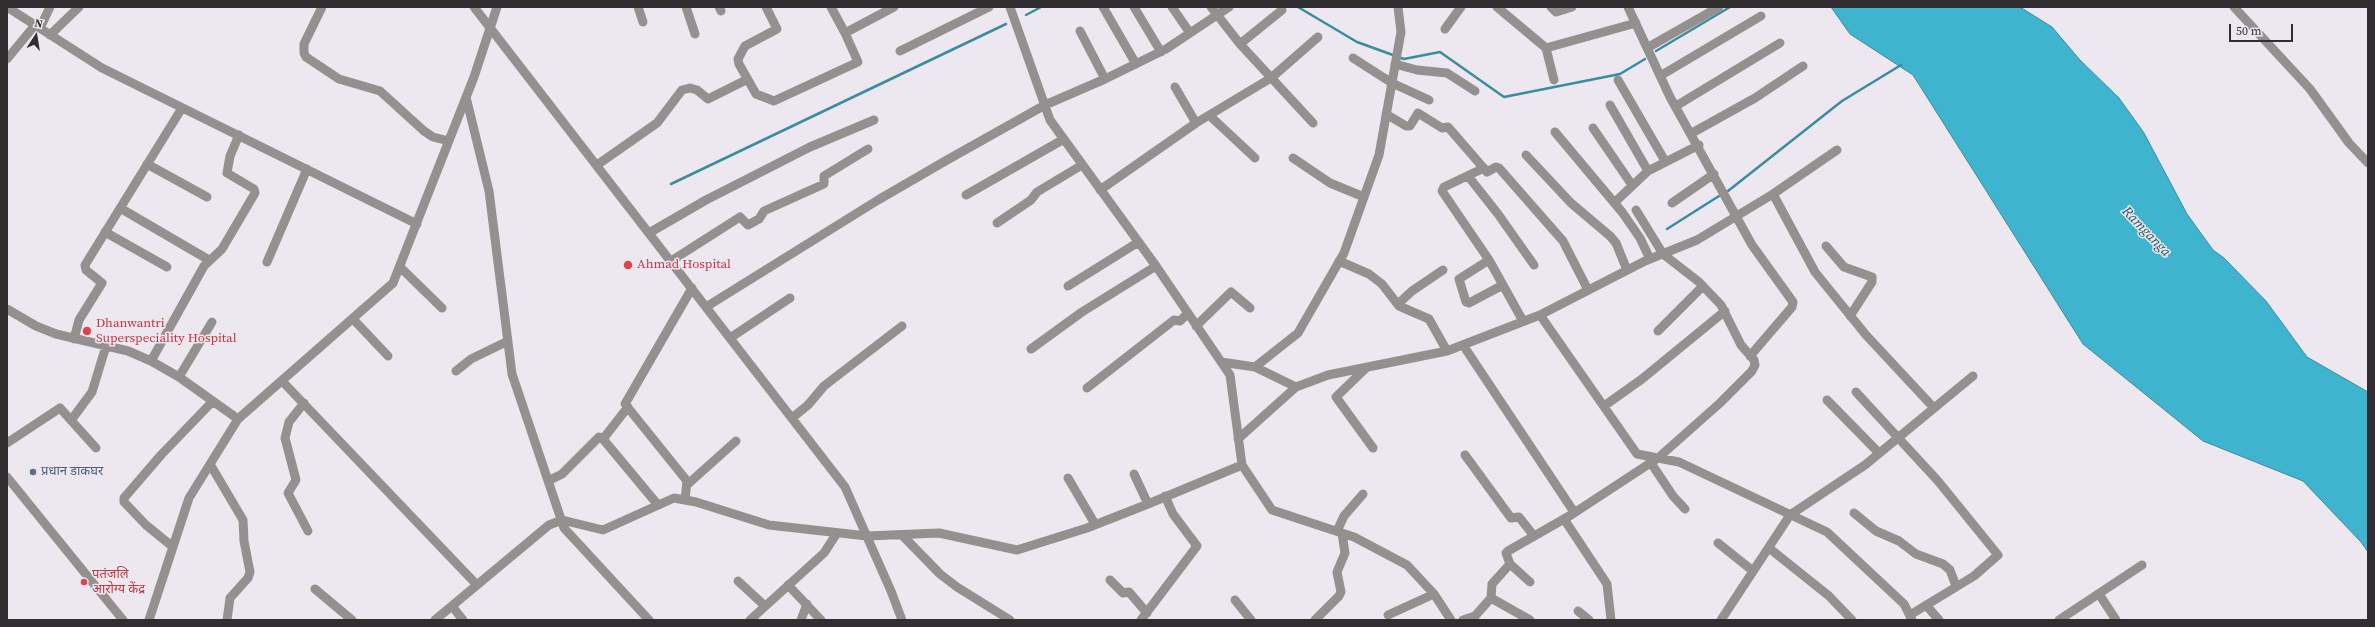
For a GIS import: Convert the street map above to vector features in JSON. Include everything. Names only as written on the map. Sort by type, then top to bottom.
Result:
[{"type":"street","points":[[7,7],[102,68],[417,224]]},
{"type":"street","points":[[7,59],[38,27],[50,7]]},
{"type":"street","points":[[50,35],[79,7]]},
{"type":"street","points":[[322,7],[304,44],[304,53],[306,58],[339,79],[380,91],[424,131],[433,137],[449,141]]},
{"type":"street","points":[[474,7],[845,487],[891,591],[902,620]]},
{"type":"street","points":[[149,620],[189,498],[238,419],[393,283],[466,97],[497,7]]},
{"type":"street","points":[[638,7],[643,22]]},
{"type":"street","points":[[686,7],[695,34]]},
{"type":"street","points":[[766,7],[777,29],[742,50],[738,64],[746,80],[756,94],[774,101],[856,64],[858,60],[831,7]]},
{"type":"street","points":[[845,33],[894,7]]},
{"type":"street","points":[[900,51],[989,7]]},
{"type":"street","points":[[1010,7],[1050,120],[1137,243],[1156,266],[1230,375],[1242,465],[1272,510],[1354,537],[1407,565],[1434,594],[1451,620]]},
{"type":"street","points":[[1103,7],[1136,64]]},
{"type":"street","points":[[1134,7],[1161,52]]},
{"type":"street","points":[[1172,7],[1190,33]]},
{"type":"street","points":[[1211,7],[1240,44],[1313,123]]},
{"type":"street","points":[[706,307],[878,200],[1045,105],[1105,79],[1161,52],[1229,7]]},
{"type":"street","points":[[1255,367],[1298,333],[1340,261],[1379,155],[1401,32],[1398,7]]},
{"type":"street","points":[[1445,29],[1461,7]]},
{"type":"street","points":[[1497,7],[1546,48],[1554,80]]},
{"type":"street","points":[[1551,7],[1556,12],[1572,7]]},
{"type":"street","points":[[1628,7],[1660,76],[1752,245],[1793,302],[1792,307],[1750,356]]},
{"type":"street","points":[[1647,48],[1719,7]]},
{"type":"street","points":[[2234,7],[2310,89],[2349,143],[2368,163]]},
{"type":"street","points":[[1240,44],[1282,10]]},
{"type":"street","points":[[1660,76],[1761,16]]},
{"type":"street","points":[[1546,48],[1636,23]]},
{"type":"street","points":[[1080,31],[1105,79]]},
{"type":"street","points":[[1100,190],[1196,123],[1271,78],[1318,37]]},
{"type":"street","points":[[1676,106],[1780,43]]},
{"type":"street","points":[[1353,58],[1392,83],[1429,100]]},
{"type":"street","points":[[1396,61],[1417,70],[1447,73],[1475,92]]},
{"type":"street","points":[[1692,133],[1754,98],[1803,66]]},
{"type":"street","points":[[597,165],[657,123],[682,90],[690,88],[697,90],[708,99],[746,80]]},
{"type":"street","points":[[1618,80],[1666,161]]},
{"type":"street","points":[[1175,86],[1196,123]]},
{"type":"street","points":[[466,97],[489,191],[512,374],[564,528],[649,620]]},
{"type":"street","points":[[1610,105],[1648,171]]},
{"type":"street","points":[[74,338],[79,320],[102,283],[84,268],[182,108]]},
{"type":"street","points":[[1386,114],[1406,126],[1410,126],[1418,113],[1442,128],[1450,128],[1487,172],[1496,167],[1499,168],[1539,213],[1569,251],[1588,290]]},
{"type":"street","points":[[1209,115],[1254,158]]},
{"type":"street","points":[[649,233],[725,190],[810,146],[874,120]]},
{"type":"street","points":[[1593,128],[1632,185]]},
{"type":"street","points":[[1555,132],[1614,203],[1640,238],[1650,259]]},
{"type":"street","points":[[151,361],[209,260],[222,249],[255,193],[254,189],[227,173],[230,156],[239,136]]},
{"type":"street","points":[[966,195],[1064,139]]},
{"type":"street","points":[[1614,203],[1648,171],[1698,145]]},
{"type":"street","points":[[671,260],[740,217],[748,225],[759,219],[764,212],[824,184],[824,176],[868,150]]},
{"type":"street","points":[[1238,439],[1296,387],[1328,375],[1447,351],[1540,315],[1650,259],[1697,240],[1773,194],[1836,150]]},
{"type":"street","points":[[1526,155],[1571,203],[1610,236],[1616,244],[1627,270]]},
{"type":"street","points":[[1293,158],[1330,183],[1364,197]]},
{"type":"street","points":[[147,164],[207,197]]},
{"type":"street","points":[[997,223],[1031,200],[1036,192],[1082,166]]},
{"type":"street","points":[[1484,168],[1444,187],[1442,191],[1489,260],[1523,321]]},
{"type":"street","points":[[267,262],[307,169]]},
{"type":"street","points":[[1672,203],[1714,174]]},
{"type":"street","points":[[1468,176],[1498,214],[1534,265]]},
{"type":"street","points":[[1773,194],[1808,262],[1850,316],[1934,408]]},
{"type":"street","points":[[120,208],[209,260]]},
{"type":"street","points":[[1530,582],[1510,564],[1506,553],[1508,551],[1564,519],[1654,460],[1720,403],[1752,371],[1755,362],[1741,345],[1725,311],[1703,286],[1663,254],[1636,210]]},
{"type":"street","points":[[105,232],[167,267]]},
{"type":"street","points":[[1068,286],[1137,243]]},
{"type":"street","points":[[1826,246],[1844,267],[1872,277],[1872,282],[1850,316]]},
{"type":"street","points":[[1489,260],[1459,279],[1466,302],[1469,303],[1502,285]]},
{"type":"street","points":[[1340,261],[1377,279],[1398,304],[1429,319],[1447,351]]},
{"type":"street","points":[[1031,349],[1082,312],[1156,266]]},
{"type":"street","points":[[400,267],[442,308]]},
{"type":"street","points":[[1398,304],[1412,291],[1443,270]]},
{"type":"street","points":[[1658,331],[1703,286]]},
{"type":"street","points":[[688,484],[626,404],[692,288]]},
{"type":"street","points":[[1196,326],[1231,292],[1250,308]]},
{"type":"street","points":[[730,338],[790,298]]},
{"type":"street","points":[[7,309],[36,326],[74,338],[128,351],[151,361],[178,377],[238,419]]},
{"type":"street","points":[[1604,406],[1642,379],[1725,311]]},
{"type":"street","points":[[1087,388],[1174,320],[1180,321],[1188,313]]},
{"type":"street","points":[[1540,315],[1637,454],[1654,460],[1679,462],[1827,532],[1904,604],[1911,618],[1926,604],[1974,576],[1996,560],[1998,552],[1952,497],[1856,392]]},
{"type":"street","points":[[353,319],[388,356]]},
{"type":"street","points":[[178,377],[212,322]]},
{"type":"street","points":[[792,418],[808,405],[824,386],[902,326]]},
{"type":"street","points":[[456,371],[471,359],[508,341]]},
{"type":"street","points":[[1463,345],[1574,512]]},
{"type":"street","points":[[72,419],[92,392],[106,346]]},
{"type":"street","points":[[1221,362],[1255,367],[1296,387]]},
{"type":"street","points":[[1368,367],[1336,397],[1373,448]]},
{"type":"street","points":[[1722,620],[1790,515],[1865,465],[1973,376]]},
{"type":"street","points":[[282,380],[476,585]]},
{"type":"street","points":[[1827,400],[1879,453]]},
{"type":"street","points":[[173,547],[146,525],[124,502],[124,498],[161,455],[212,402]]},
{"type":"street","points":[[304,403],[289,422],[285,438],[296,480],[288,493],[308,531]]},
{"type":"street","points":[[603,439],[628,407]]},
{"type":"street","points":[[7,443],[56,409],[64,409],[96,448]]},
{"type":"street","points":[[548,481],[562,474],[597,438],[603,439],[658,505]]},
{"type":"street","points":[[685,500],[688,484],[736,441]]},
{"type":"street","points":[[1465,455],[1511,518],[1519,517],[1534,536]]},
{"type":"street","points":[[1654,460],[1685,509]]},
{"type":"street","points":[[210,464],[243,520],[244,542],[250,572],[248,578],[230,598],[227,620]]},
{"type":"street","points":[[435,620],[549,525],[562,520],[603,530],[674,498],[769,525],[867,536],[939,533],[1017,550],[1095,524],[1148,504],[1242,465]]},
{"type":"street","points":[[1134,474],[1148,504]]},
{"type":"street","points":[[7,477],[124,620]]},
{"type":"street","points":[[1068,478],[1095,524]]},
{"type":"street","points":[[1315,620],[1339,596],[1341,592],[1337,572],[1345,553],[1339,532],[1344,516],[1363,494]]},
{"type":"street","points":[[1110,580],[1123,593],[1129,592],[1144,617],[1197,546],[1173,514],[1165,496]]},
{"type":"street","points":[[1854,513],[1876,531],[1899,541],[1916,554],[1944,564],[1950,570],[1956,586]]},
{"type":"street","points":[[1564,519],[1607,584],[1611,620]]},
{"type":"street","points":[[750,620],[824,553],[837,533]]},
{"type":"street","points":[[902,535],[940,574],[957,588],[1010,620]]},
{"type":"street","points":[[1718,543],[1754,571]]},
{"type":"street","points":[[1769,548],[1829,596],[1852,620]]},
{"type":"street","points":[[1463,620],[1475,616],[1490,598],[1492,584],[1510,564]]},
{"type":"street","points":[[2059,620],[2142,565]]},
{"type":"street","points":[[738,581],[765,606]]},
{"type":"street","points":[[788,585],[821,620]]},
{"type":"street","points":[[315,590],[352,620]]},
{"type":"street","points":[[1388,615],[1434,594]]},
{"type":"street","points":[[2099,594],[2116,620]]},
{"type":"street","points":[[1490,598],[1530,620]]},
{"type":"street","points":[[1235,600],[1251,620]]},
{"type":"street","points":[[801,620],[807,604]]},
{"type":"street","points":[[1926,604],[1939,620]]},
{"type":"street","points":[[452,606],[463,620]]},
{"type":"street","points":[[1578,611],[1589,620]]},
{"type":"water","name":"Ramganga","points":[[1831,7],[2020,7],[2052,27],[2080,60],[2119,98],[2144,133],[2187,214],[2213,250],[2224,258],[2266,301],[2307,357],[2368,392],[2368,552],[2361,542],[2303,481],[2203,441],[2083,344],[1913,75],[1850,34]]},
{"type":"waterway","points":[[1026,15],[1041,7]]},
{"type":"waterway","points":[[1298,7],[1357,42],[1404,59],[1440,52],[1504,97],[1620,74],[1645,59]]},
{"type":"waterway","points":[[1656,51],[1730,7]]},
{"type":"waterway","points":[[671,184],[1006,24]]},
{"type":"waterway","points":[[1728,191],[1842,101],[1901,65]]},
{"type":"waterway","points":[[1667,229],[1719,196]]},
{"type":"place","name":"Ahmad Hospital","points":[[628,265]]},
{"type":"place","name":"Dhanwantri Superspeciality Hospital","points":[[87,331]]},
{"type":"place","name":"प्रधान डाकघर","points":[[33,472]]},
{"type":"place","name":"पतंजलि आरोग्य केंद्र","points":[[84,582]]}]
